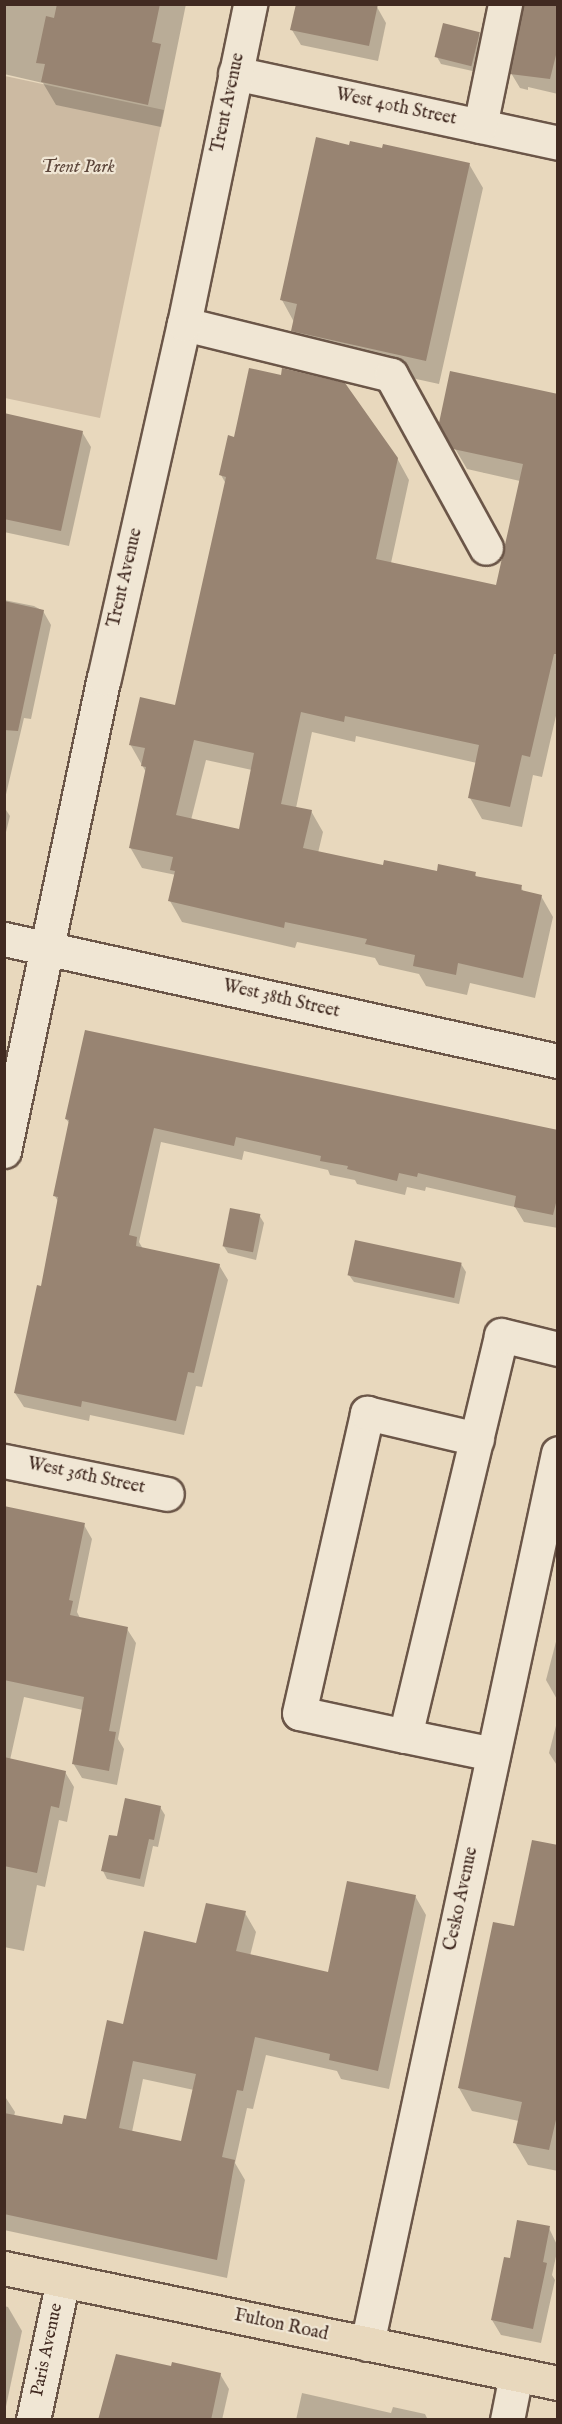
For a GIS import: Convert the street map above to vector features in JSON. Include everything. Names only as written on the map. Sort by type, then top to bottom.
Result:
[{"type":"main road","name":"Fulton Road","points":[[4,2268],[558,2383]]},
{"type":"street","name":"Trent Avenue","points":[[4,1151],[49,948],[104,678],[184,324],[250,4]]},
{"type":"street","points":[[480,126],[505,4]]},
{"type":"street","name":"West 40th Street","points":[[235,73],[558,143]]},
{"type":"street","points":[[184,324],[391,375],[486,548]]},
{"type":"street","name":"West 38th Street","points":[[4,939],[558,1061]]},
{"type":"street","points":[[405,1736],[501,1335],[558,1349]]},
{"type":"street","points":[[477,1439],[368,1413],[299,1713],[493,1754]]},
{"type":"street","name":"Cesko Avenue","points":[[367,2344],[558,1454]]},
{"type":"street","name":"West 36th Street","points":[[4,1461],[167,1494]]},
{"type":"street","name":"Paris Avenue","points":[[33,2420],[63,2280]]},
{"type":"street","points":[[507,2420],[516,2375]]},
{"type":"green space","name":"Trent Park","points":[[5,76],[164,110],[100,418],[5,398]]},
{"type":"building","points":[[57,4],[160,4],[152,42],[161,44],[148,105],[41,82],[45,64],[36,63],[46,16],[54,18]]},
{"type":"building","points":[[296,4],[378,4],[369,46],[290,30]]},
{"type":"building","points":[[523,4],[558,4],[558,47],[550,79],[510,74]]},
{"type":"building","points":[[443,23],[480,32],[471,66],[435,57]]},
{"type":"building","points":[[316,137],[349,145],[350,141],[382,148],[383,144],[470,163],[426,361],[291,331],[297,304],[280,300]]},
{"type":"building","points":[[249,368],[281,375],[282,368],[345,383],[398,458],[376,559],[496,585],[523,464],[453,449],[439,423],[450,371],[558,394],[558,654],[554,654],[530,757],[522,755],[510,807],[468,798],[479,745],[345,716],[344,722],[301,712],[281,804],[312,810],[303,848],[383,865],[384,860],[437,871],[438,864],[476,872],[475,876],[522,885],[521,890],[542,895],[523,978],[458,963],[456,975],[413,966],[415,955],[365,944],[367,939],[285,922],[284,928],[168,901],[175,871],[170,870],[173,857],[129,848],[146,767],[141,766],[145,748],[129,745],[140,697],[175,705],[226,477],[219,475],[228,435],[234,437]],"holes":[[[194,740],[254,753],[239,829],[176,815]]]},
{"type":"building","points":[[4,413],[83,431],[61,531],[4,519]]},
{"type":"building","points":[[4,601],[44,610],[18,731],[4,730]]},
{"type":"building","points":[[85,1030],[558,1130],[558,1195],[553,1215],[514,1207],[516,1196],[418,1173],[417,1177],[399,1173],[397,1181],[347,1169],[348,1166],[320,1161],[321,1156],[236,1137],[234,1146],[154,1128],[129,1235],[137,1237],[136,1246],[220,1264],[194,1373],[188,1372],[176,1421],[82,1401],[81,1407],[14,1393],[37,1285],[41,1286],[58,1197],[53,1196],[69,1120],[65,1119]]},
{"type":"building","points":[[230,1208],[260,1214],[253,1252],[223,1246]]},
{"type":"building","points":[[355,1240],[462,1263],[454,1298],[348,1275]]},
{"type":"building","points":[[4,1506],[85,1523],[69,1600],[73,1601],[70,1615],[128,1627],[109,1731],[116,1732],[109,1771],[72,1764],[84,1697],[4,1680]]},
{"type":"building","points":[[4,1757],[66,1771],[59,1808],[51,1806],[37,1873],[4,1866]]},
{"type":"building","points":[[125,1798],[161,1806],[154,1840],[149,1839],[140,1879],[101,1871],[109,1835],[117,1836]]},
{"type":"building","points":[[532,1840],[558,1845],[558,2111],[549,2150],[513,2143],[522,2102],[458,2088],[493,1922],[514,1926]]},
{"type":"building","points":[[347,1881],[416,1895],[378,2071],[329,2060],[330,2054],[255,2037],[243,2091],[237,2090],[222,2157],[235,2160],[217,2260],[4,2214],[4,2113],[62,2124],[64,2115],[86,2119],[107,2020],[123,2024],[144,1931],[196,1943],[206,1903],[246,1911],[236,1951],[328,1972]],"holes":[[[133,2061],[196,2074],[181,2141],[119,2128]]]},
{"type":"building","points":[[517,2220],[550,2226],[543,2262],[547,2263],[533,2329],[491,2320],[504,2257],[510,2258]]},
{"type":"building","points":[[116,2354],[171,2366],[172,2362],[221,2373],[211,2420],[98,2420]]}]
